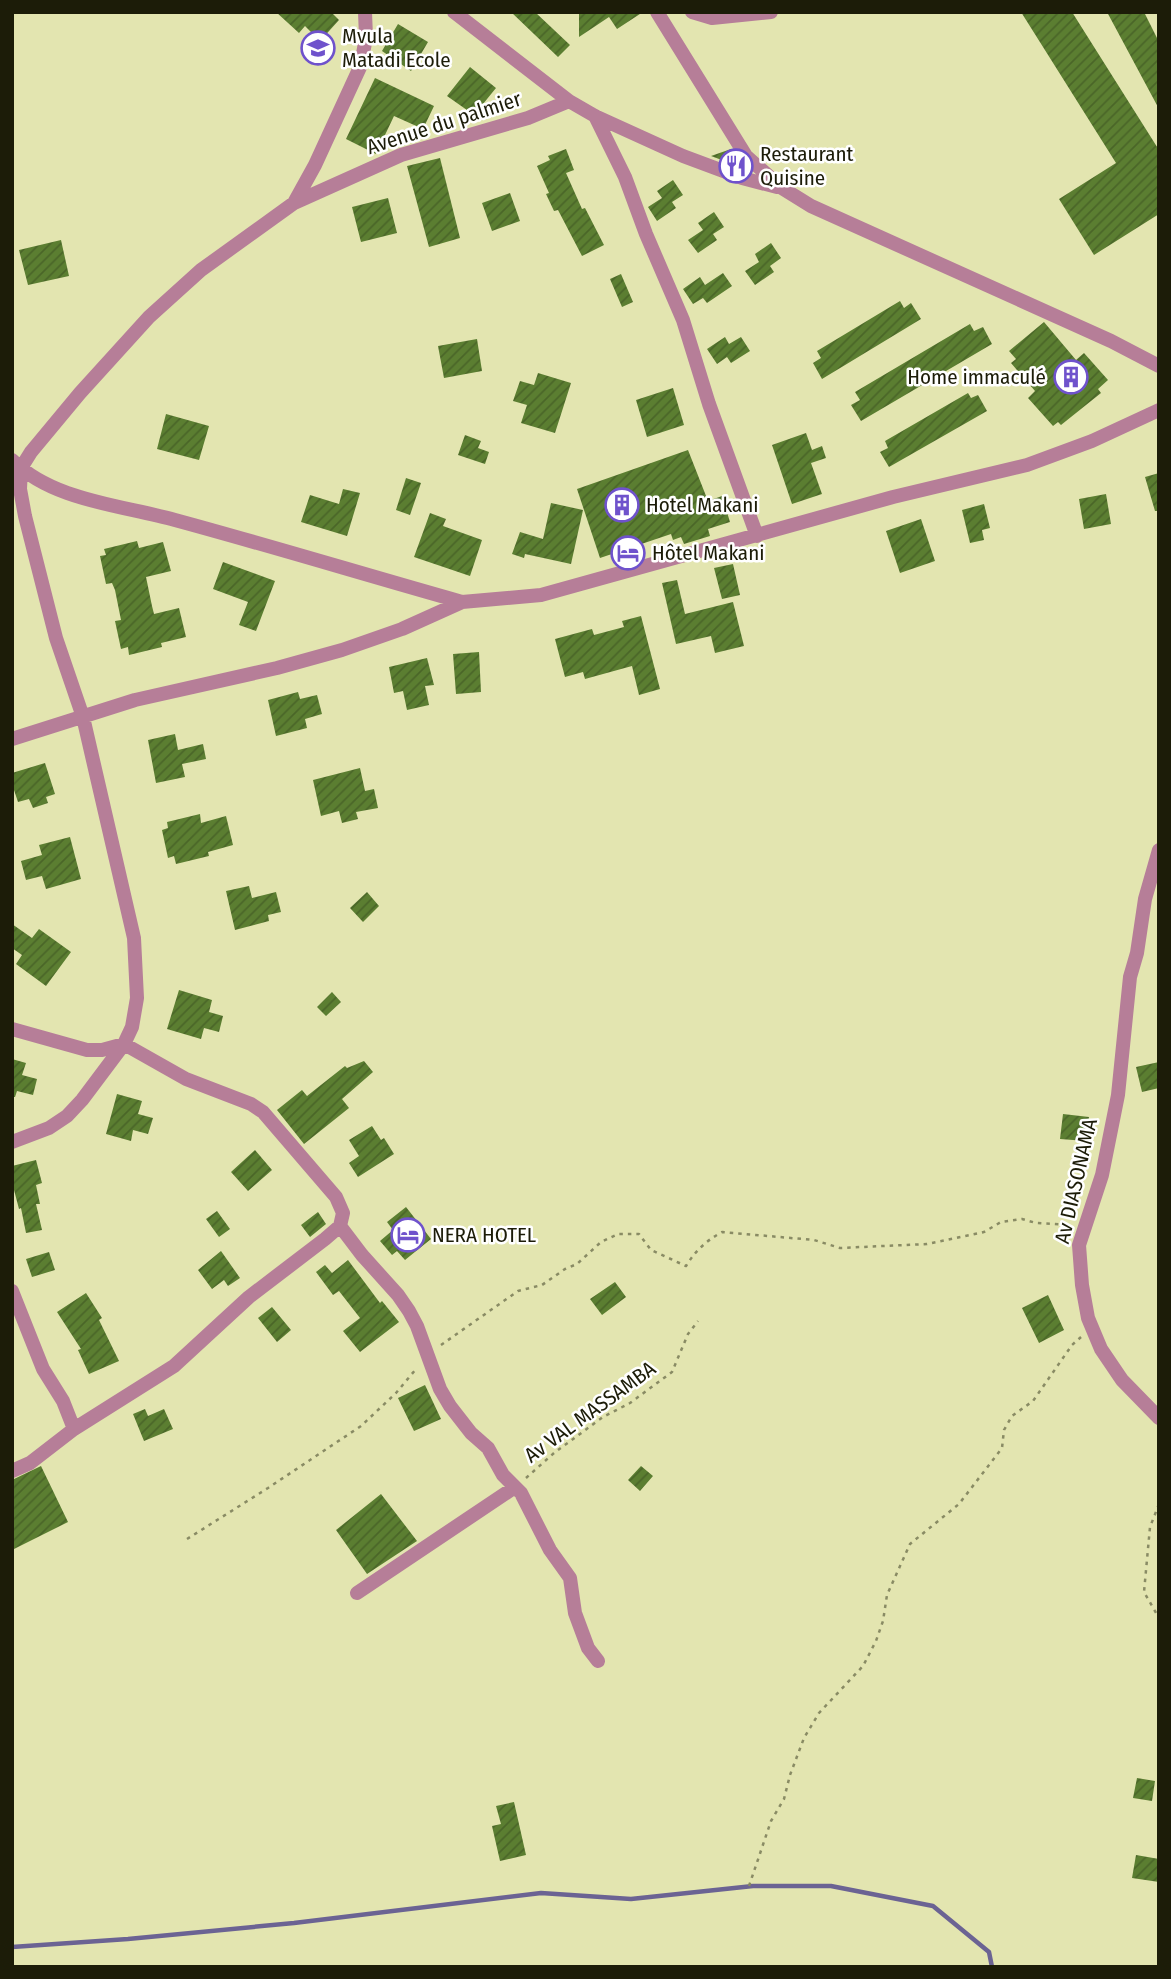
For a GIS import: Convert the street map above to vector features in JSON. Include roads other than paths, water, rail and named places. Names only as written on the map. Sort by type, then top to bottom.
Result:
[{"type":"street","points":[[16,464],[31,452],[149,317],[201,270],[294,203],[315,165],[361,65],[366,37],[365,12]]},
{"type":"street","points":[[454,12],[569,101],[595,116],[683,156],[742,178],[782,188]]},
{"type":"street","points":[[657,12],[746,156],[782,188],[811,206],[1099,336],[1159,366]]},
{"type":"street","points":[[692,12],[712,18],[771,12]]},
{"type":"street","name":"Avenue du palmier","points":[[294,203],[401,155],[528,118],[569,101]]},
{"type":"street","points":[[595,116],[625,177],[683,320],[709,404],[757,536]]},
{"type":"street","points":[[16,464],[43,483],[78,495],[174,519],[462,601],[541,595],[893,497],[1027,465],[1092,441],[1159,410]]},
{"type":"street","points":[[12,1142],[49,1128],[67,1116],[82,1100],[124,1044],[132,1027],[137,998],[134,938],[83,717],[56,638],[39,575],[16,464]]},
{"type":"street","points":[[12,739],[135,700],[277,668],[342,650],[402,629],[462,601]]},
{"type":"street","name":"Av DIASONAMA","points":[[1159,850],[1145,899],[1137,953],[1130,978],[1118,1095],[1102,1175],[1079,1245],[1082,1285],[1092,1328],[1101,1349],[1122,1380],[1159,1418]]},
{"type":"street","points":[[12,1029],[87,1050],[102,1050],[124,1044],[186,1079],[238,1098],[264,1112],[336,1197],[343,1213],[340,1226],[250,1297],[174,1366],[74,1429],[30,1463],[12,1471]]},
{"type":"street","points":[[340,1226],[398,1295],[417,1325],[440,1389],[450,1406],[471,1433],[488,1448],[503,1475],[522,1493],[550,1550],[570,1578],[575,1613],[588,1648],[598,1661]]},
{"type":"street","points":[[12,1291],[43,1369],[62,1401],[74,1429]]},
{"type":"street","points":[[62,1401],[93,1417]]},
{"type":"street","points":[[357,1593],[515,1487]]},
{"type":"waterway","points":[[12,1947],[294,1923],[541,1893],[631,1899],[753,1886],[831,1886],[933,1906],[989,1952],[992,1967]]},
{"type":"place","name":"Mvula Matadi Ecole","points":[[318,48]]},
{"type":"place","name":"Restaurant Quisine","points":[[736,166]]},
{"type":"place","name":"Home immaculé","points":[[1071,377]]},
{"type":"place","name":"Hotel Makani","points":[[622,505]]},
{"type":"place","name":"Hôtel Makani","points":[[628,553]]},
{"type":"place","name":"NERA HOTEL","points":[[408,1235]]}]
